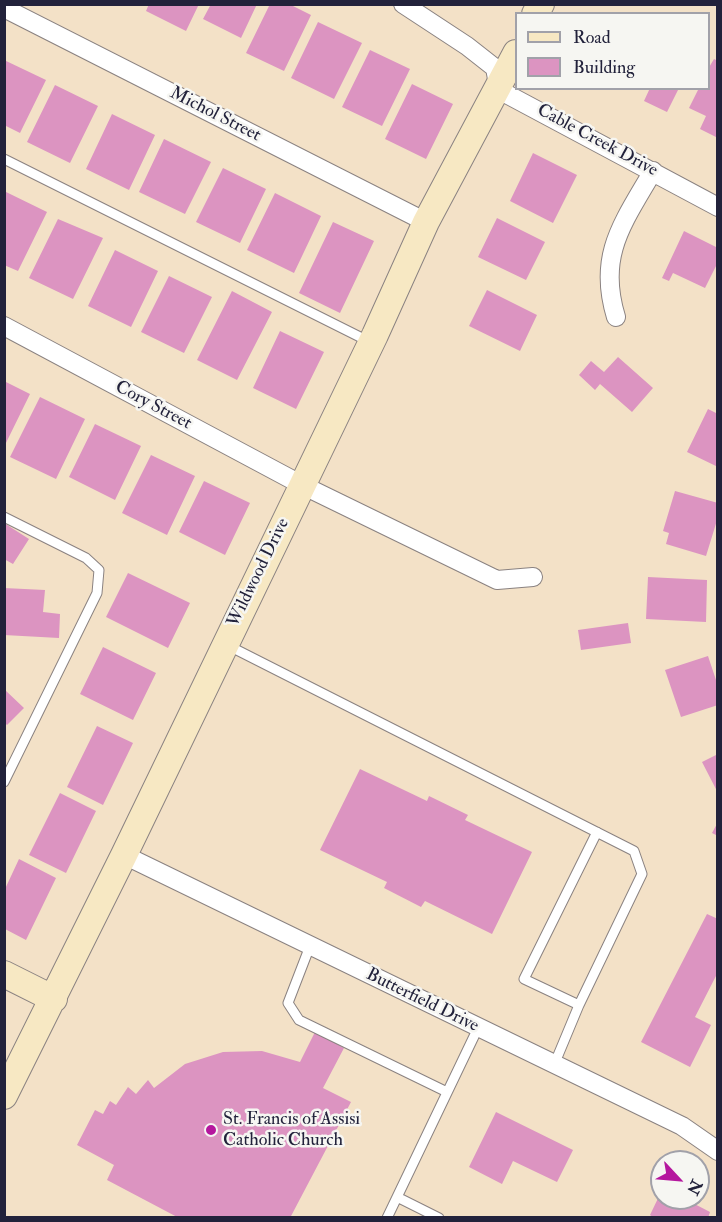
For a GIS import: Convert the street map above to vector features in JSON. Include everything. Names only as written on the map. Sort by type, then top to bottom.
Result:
[{"type":"street","points":[[403,4],[467,46],[495,68],[499,90]]},
{"type":"street","name":"Michol Street","points":[[4,8],[426,222]]},
{"type":"street","name":"Wildwood Drive","points":[[4,1096],[124,855],[371,343],[426,222],[499,90],[515,55]]},
{"type":"street","name":"Cable Creek Drive","points":[[499,90],[717,207]]},
{"type":"street","points":[[616,317],[609,294],[608,266],[618,231],[653,171]]},
{"type":"street","name":"Cory Street","points":[[4,326],[302,485],[497,580],[533,577]]},
{"type":"street","name":"Butterfield Drive","points":[[124,855],[682,1126],[717,1151]]},
{"type":"street","points":[[4,974],[54,999]]},
{"type":"lane","points":[[4,159],[371,343]]},
{"type":"lane","points":[[4,517],[86,558],[99,570],[97,593],[4,782]]},
{"type":"lane","points":[[225,644],[634,851],[642,874],[579,1005],[554,1065]]},
{"type":"lane","points":[[579,1005],[524,979],[597,832]]},
{"type":"lane","points":[[310,946],[288,1003],[299,1020],[447,1092]]},
{"type":"lane","points":[[387,1218],[478,1028]]},
{"type":"lane","points":[[397,1197],[439,1218]]},
{"type":"building","points":[[149,4],[199,4],[186,31],[146,11]]},
{"type":"building","points":[[211,4],[257,4],[241,38],[203,19]]},
{"type":"building","points":[[270,4],[289,4],[311,15],[284,71],[246,53]]},
{"type":"building","points":[[318,22],[362,43],[334,99],[291,78]]},
{"type":"building","points":[[370,50],[410,69],[382,126],[342,107]]},
{"type":"building","points":[[714,59],[718,61],[718,138],[700,129],[706,116],[689,108],[698,90],[710,90],[710,66]]},
{"type":"building","points":[[4,60],[46,80],[20,133],[4,125]]},
{"type":"building","points":[[412,84],[453,104],[426,159],[385,139]]},
{"type":"building","points":[[55,85],[98,106],[70,163],[27,142]]},
{"type":"building","points":[[649,90],[678,90],[667,112],[644,101]]},
{"type":"building","points":[[112,114],[155,135],[129,190],[86,169]]},
{"type":"building","points":[[164,139],[211,162],[185,214],[139,192]]},
{"type":"building","points":[[533,153],[577,175],[553,223],[510,201]]},
{"type":"building","points":[[223,168],[266,189],[240,243],[196,222]]},
{"type":"building","points":[[4,191],[47,212],[18,271],[4,265]]},
{"type":"building","points":[[275,193],[321,216],[294,273],[247,250]]},
{"type":"building","points":[[497,218],[545,242],[526,280],[478,257]]},
{"type":"building","points":[[58,219],[103,238],[73,299],[29,278]]},
{"type":"building","points":[[333,222],[374,241],[340,313],[299,293]]},
{"type":"building","points":[[684,231],[718,248],[718,262],[705,288],[673,273],[669,281],[662,278]]},
{"type":"building","points":[[115,250],[158,271],[131,327],[88,306]]},
{"type":"building","points":[[169,276],[212,297],[184,353],[141,332]]},
{"type":"building","points":[[487,290],[537,315],[520,351],[469,326]]},
{"type":"building","points":[[232,291],[272,312],[237,380],[197,360]]},
{"type":"building","points":[[280,331],[324,352],[296,409],[253,388]]},
{"type":"building","points":[[618,357],[653,388],[632,412],[600,384],[595,390],[579,375],[591,361],[604,372]]},
{"type":"building","points":[[4,381],[30,394],[4,447]]},
{"type":"building","points":[[40,397],[85,419],[56,479],[10,457]]},
{"type":"building","points":[[708,409],[718,414],[718,467],[687,452]]},
{"type":"building","points":[[95,424],[141,446],[115,500],[69,477]]},
{"type":"building","points":[[151,455],[195,476],[167,535],[122,513]]},
{"type":"building","points":[[204,481],[250,503],[225,555],[179,532]]},
{"type":"building","points":[[675,491],[718,503],[718,517],[706,556],[666,544],[669,533],[663,531]]},
{"type":"building","points":[[4,523],[29,539],[13,564],[4,559]]},
{"type":"building","points":[[128,573],[190,603],[168,648],[106,617]]},
{"type":"building","points":[[648,577],[707,580],[706,622],[646,619]]},
{"type":"building","points":[[4,588],[45,590],[43,612],[60,614],[59,638],[4,635]]},
{"type":"building","points":[[628,623],[631,643],[581,650],[578,630]]},
{"type":"building","points":[[103,647],[156,673],[133,720],[80,694]]},
{"type":"building","points":[[708,656],[718,686],[718,705],[681,717],[665,670]]},
{"type":"building","points":[[4,689],[24,708],[7,725],[4,722]]},
{"type":"building","points":[[97,726],[133,743],[103,805],[67,787]]},
{"type":"building","points":[[718,754],[718,793],[702,762]]},
{"type":"building","points":[[360,769],[427,801],[429,796],[468,815],[465,820],[532,852],[492,934],[425,901],[421,907],[384,888],[387,882],[320,850]]},
{"type":"building","points":[[60,793],[96,811],[66,873],[29,855]]},
{"type":"building","points":[[718,822],[718,836],[712,833]]},
{"type":"building","points":[[19,859],[56,878],[26,940],[5,929],[5,889]]},
{"type":"building","points":[[707,914],[718,919],[718,972],[695,1017],[711,1025],[690,1067],[641,1042]]},
{"type":"building","name":"St. Francis of Assisi Catholic Church","points":[[315,1032],[344,1048],[323,1088],[351,1102],[290,1218],[179,1218],[107,1180],[114,1165],[77,1145],[95,1110],[103,1114],[110,1101],[116,1105],[128,1087],[136,1094],[148,1080],[154,1088],[185,1064],[223,1052],[262,1051],[300,1062]]},
{"type":"building","points":[[496,1112],[573,1150],[557,1182],[513,1161],[502,1184],[469,1167]]},
{"type":"building","points":[[652,1210],[706,1210],[710,1212],[708,1218],[654,1218],[650,1215]]},
{"type":"place","name":"St. Francis of Assisi Catholic Church","points":[[211,1130]]}]
